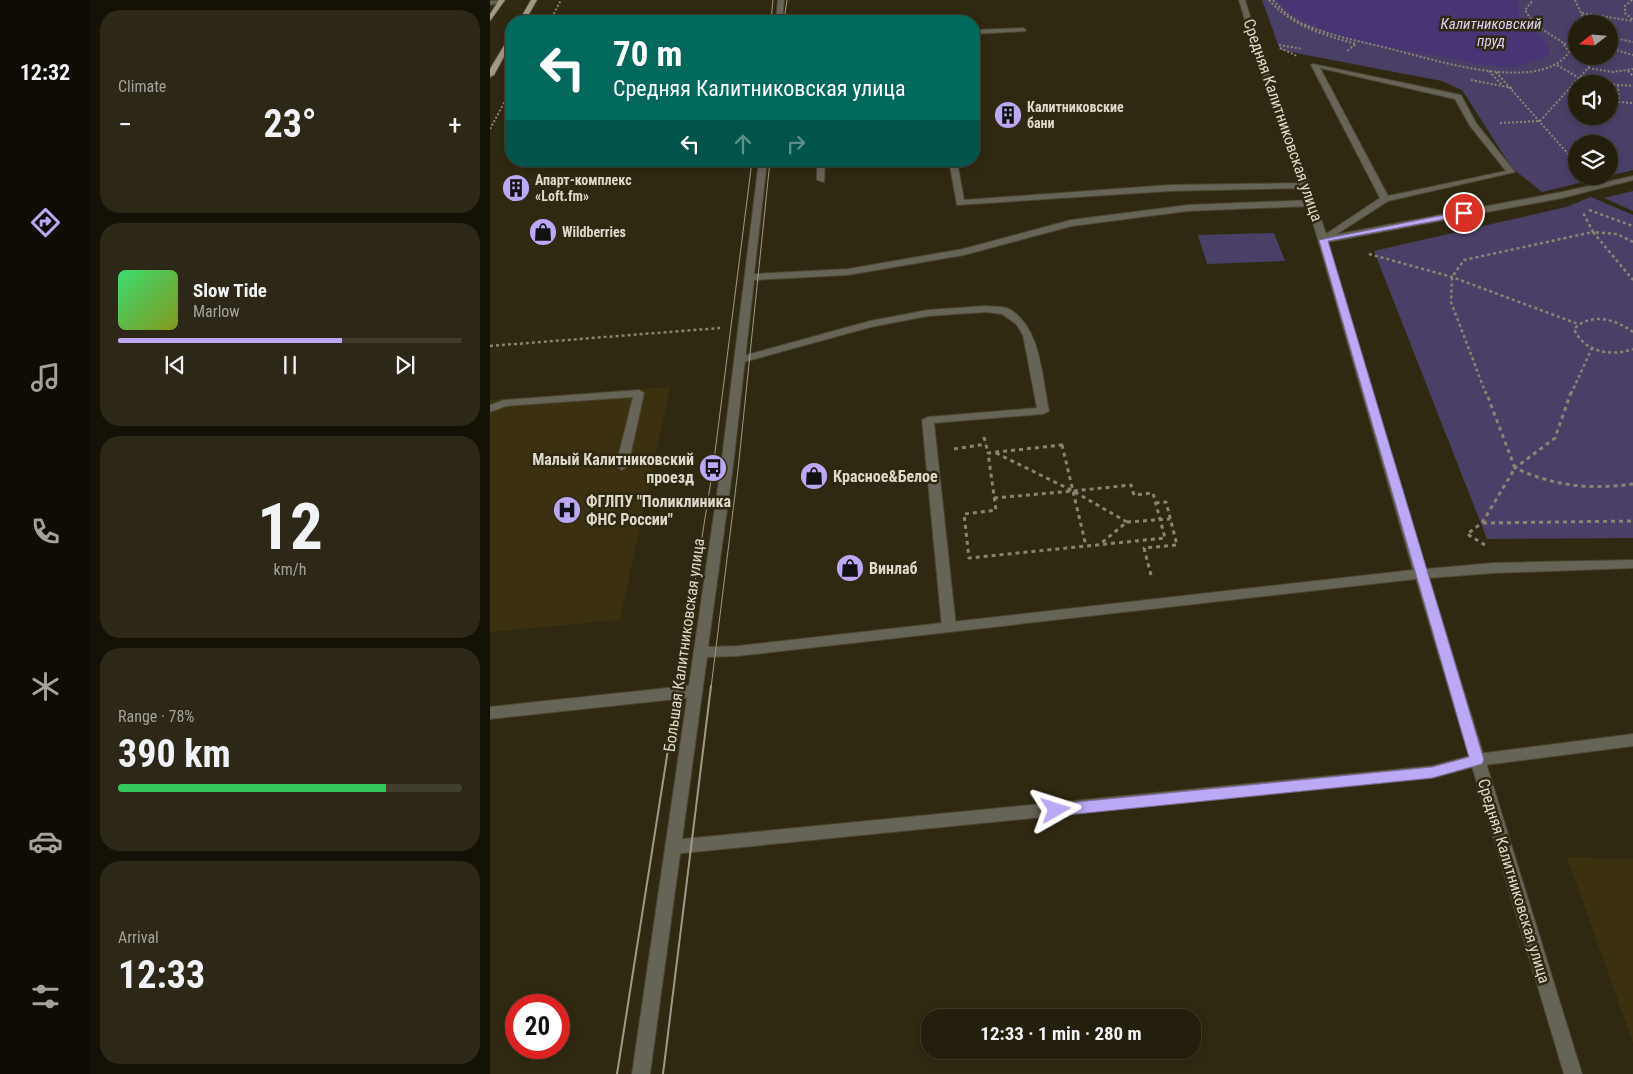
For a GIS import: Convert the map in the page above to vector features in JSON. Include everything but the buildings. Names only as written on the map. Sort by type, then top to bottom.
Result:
[{"type":"main road","points":[[525,15],[534,0]]},
{"type":"main road","points":[[490,19],[502,1]]},
{"type":"main road","points":[[490,75],[505,49]]},
{"type":"street","points":[[780,15],[781,0]]},
{"type":"street","name":"Средняя Калитниковская улица","points":[[1242,0],[1254,41],[1306,185],[1323,240],[1421,574],[1573,1074]]},
{"type":"street","points":[[490,3],[502,1]]},
{"type":"street","points":[[980,32],[1023,30]]},
{"type":"street","points":[[1315,65],[1458,97],[1474,124],[1511,172],[1385,199],[1323,240]]},
{"type":"street","points":[[1315,65],[1385,199]]},
{"type":"street","name":"Большая Калитниковская улица","points":[[642,1074],[740,360],[761,167]]},
{"type":"street","points":[[821,167],[821,180]]},
{"type":"street","points":[[954,167],[960,203],[1170,188],[1306,185]]},
{"type":"street","points":[[1323,240],[1562,195],[1633,178]]},
{"type":"street","points":[[749,277],[848,272],[964,252],[1080,222],[1188,208],[1311,203]]},
{"type":"street","points":[[740,360],[889,320],[928,313],[986,309],[1005,311],[1020,322],[1028,335],[1044,411],[928,420],[949,627]]},
{"type":"street","points":[[490,408],[504,404],[639,393],[622,466]]},
{"type":"street","points":[[700,652],[737,651],[1421,574],[1493,568],[1633,564]]},
{"type":"street","points":[[490,713],[695,691]]},
{"type":"street","points":[[673,847],[1432,772],[1477,760],[1633,740]]},
{"type":"path","points":[[553,15],[561,0]]},
{"type":"path","points":[[1269,0],[1282,14],[1312,30],[1356,44]]},
{"type":"path","points":[[1274,0],[1286,14],[1324,32],[1424,57],[1496,72],[1533,71],[1557,65],[1566,59],[1569,52],[1564,44],[1534,24],[1525,10],[1533,0]]},
{"type":"path","points":[[1575,0],[1582,13],[1633,21]]},
{"type":"path","points":[[1632,0],[1625,6],[1625,13],[1633,21]]},
{"type":"path","points":[[1618,39],[1633,42]]},
{"type":"path","points":[[1341,56],[1361,41]]},
{"type":"path","points":[[1564,44],[1568,42]]},
{"type":"path","points":[[1273,44],[1315,65]]},
{"type":"path","points":[[1618,51],[1633,56]]},
{"type":"path","points":[[1557,65],[1574,75]]},
{"type":"path","points":[[1582,75],[1590,65]]},
{"type":"path","points":[[1588,68],[1613,72],[1633,69]]},
{"type":"path","points":[[1488,70],[1504,87]]},
{"type":"path","points":[[1627,71],[1633,76]]},
{"type":"path","points":[[1496,72],[1568,154]]},
{"type":"path","points":[[1633,86],[1618,85],[1619,102],[1633,103]]},
{"type":"path","points":[[1474,124],[1540,121],[1568,91]]},
{"type":"path","points":[[490,129],[505,101]]},
{"type":"path","points":[[1633,226],[1579,206],[1593,232],[1633,280]]},
{"type":"path","points":[[1633,242],[1617,234],[1593,232],[1464,260],[1452,277],[1451,302],[1515,468],[1538,480],[1563,487],[1610,488],[1633,484]]},
{"type":"path","points":[[1368,254],[1452,277],[1578,324]]},
{"type":"path","points":[[1632,351],[1613,353],[1592,348],[1576,335],[1574,329],[1578,324],[1592,319],[1601,319],[1629,328],[1633,332]]},
{"type":"path","points":[[1629,328],[1633,326]]},
{"type":"path","points":[[490,346],[720,328]]},
{"type":"path","points":[[1468,534],[1482,523],[1515,468],[1555,438],[1572,390],[1592,348]]},
{"type":"path","points":[[931,452],[986,444]]},
{"type":"path","points":[[994,498],[1072,491],[1132,486],[1134,495],[1152,493],[1165,538],[969,558],[964,514],[996,510],[994,498],[988,454],[1062,445],[1072,491],[1086,546]]},
{"type":"path","points":[[996,452],[1127,522],[1170,519]]},
{"type":"path","points":[[1150,575],[1144,548],[1177,545],[1166,502],[1155,503]]},
{"type":"path","points":[[1099,545],[1127,522]]},
{"type":"path","points":[[1482,523],[1633,522]]},
{"type":"shaded area","points":[[1262,0],[1633,0],[1633,170],[1618,174],[1618,135],[1568,135],[1568,185],[1571,185],[1542,192],[1512,168],[1462,90],[1442,81],[1280,50]]},
{"type":"shaded area","points":[[1633,191],[1633,211],[1604,198]]},
{"type":"shaded area","points":[[1591,197],[1633,215],[1633,538],[1487,539],[1374,251],[1566,207]]},
{"type":"shaded area","points":[[1274,233],[1285,261],[1207,264],[1198,235]]},
{"type":"shaded area","name":"ФГЛПУ \"Поликлиника ФНС России\"","points":[[670,387],[620,620],[490,632],[490,400]]},
{"type":"shaded area","points":[[1567,857],[1633,859],[1633,1043]]},
{"type":"water","name":"Калитниковский пруд","points":[[1276,0],[1519,0],[1518,9],[1520,17],[1544,40],[1548,47],[1549,56],[1522,65],[1493,66],[1378,45],[1330,32],[1309,23],[1290,13]]},
{"type":"tram line","points":[[772,15],[773,0]]},
{"type":"tram line","points":[[785,15],[787,0]]},
{"type":"tram line","points":[[678,688],[713,468],[751,167]]},
{"type":"tram line","points":[[711,688],[738,470],[769,167]]},
{"type":"tram line","points":[[617,1074],[678,686]]},
{"type":"tram line","points":[[663,1074],[711,686]]},
{"type":"place","name":"Калитниковские бани","points":[[1008,115]]},
{"type":"place","name":"Апарт-комплекс «Loft.fm»","points":[[516,188]]},
{"type":"place","name":"Wildberries","points":[[543,232]]},
{"type":"place","name":"Малый Калитниковский проезд","points":[[713,468]]},
{"type":"place","name":"Красное&Белое","points":[[814,476]]},
{"type":"place","name":"ФГЛПУ \"Поликлиника ФНС России\"","points":[[567,510]]},
{"type":"place","name":"Винлаб","points":[[850,568]]},
{"type":"route","points":[[1056,810],[1432,772],[1477,760],[1323,240],[1464,213]]}]
